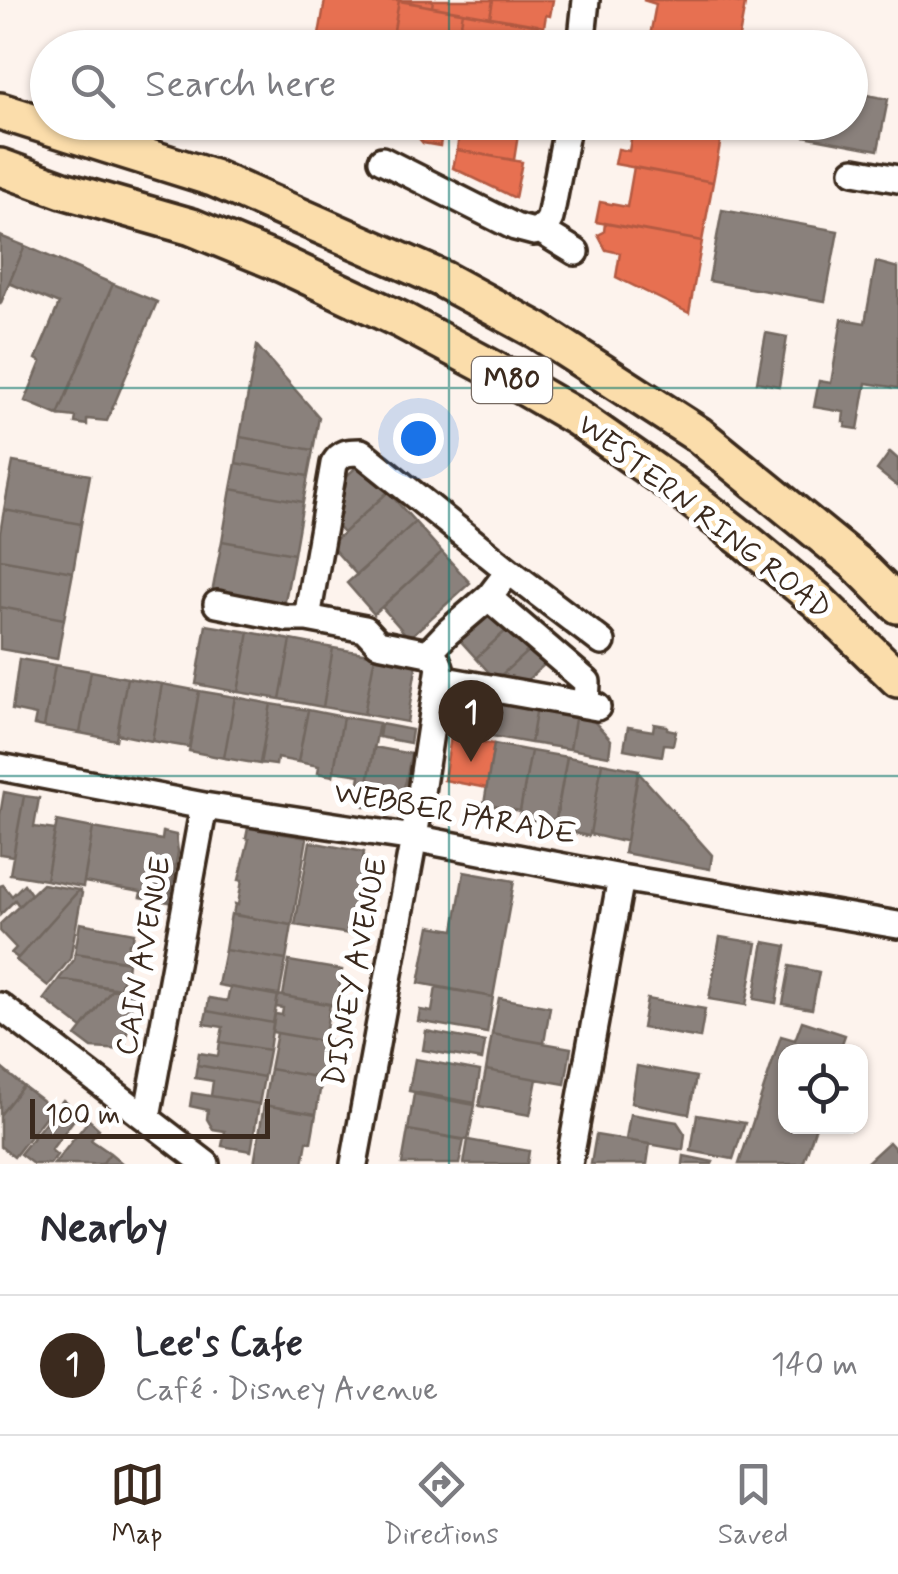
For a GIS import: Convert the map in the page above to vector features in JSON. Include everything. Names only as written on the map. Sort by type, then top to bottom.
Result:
[{"type":"highway","points":[[0,86],[30,97]]},
{"type":"highway","name":"WESTERN RING ROAD","points":[[0,111],[30,120]]},
{"type":"highway","name":"WESTERN RING ROAD","points":[[92,140],[213,178],[442,278],[555,341],[700,435],[856,563],[898,604]]},
{"type":"highway","points":[[137,140],[213,178]]},
{"type":"highway","name":"WESTERN RING ROAD","points":[[0,168],[192,226],[403,321],[494,369],[576,417],[672,484],[818,601],[898,679]]},
{"type":"highway","points":[[0,176],[63,190]]},
{"type":"highway","points":[[818,601],[898,695]]},
{"type":"street","points":[[583,30],[586,0]]},
{"type":"street","points":[[382,160],[514,228],[530,232],[540,230],[550,218],[565,140]]},
{"type":"street","points":[[854,171],[898,179]]},
{"type":"street","points":[[540,230],[576,252]]},
{"type":"street","points":[[307,618],[334,464],[339,455],[361,452],[602,642]]},
{"type":"street","points":[[428,653],[490,596],[509,572]]},
{"type":"street","points":[[217,604],[364,629],[378,643],[428,653],[440,667],[438,678],[592,706],[587,682],[490,596]]},
{"type":"street","name":"DISNEY AVENUE","points":[[354,1164],[414,838],[438,678]]},
{"type":"street","name":"WEBBER PARADE","points":[[0,767],[204,806],[414,838],[898,925]]},
{"type":"street","name":"CAIN AVENUE","points":[[147,1117],[204,806]]},
{"type":"street","points":[[569,1164],[621,878]]},
{"type":"street","points":[[0,1006],[206,1164]]},
{"type":"building: Shops","points":[[325,0],[399,0],[394,30],[320,30]]},
{"type":"building: Shops","points":[[399,0],[433,0],[432,7]]},
{"type":"building: Shops","points":[[433,0],[493,0],[490,17],[432,7]]},
{"type":"building: Shops","points":[[493,0],[553,0],[544,27],[490,17]]},
{"type":"building: Shops","points":[[643,0],[722,0],[745,4],[740,30],[651,30],[656,4]]},
{"type":"building: Shops","points":[[399,1],[463,12],[460,30],[394,30]]},
{"type":"building: Shops","points":[[463,12],[537,25],[536,30],[460,30]]},
{"type":"building: Shops","points":[[420,140],[441,140],[440,146]]},
{"type":"building: Shops","points":[[458,140],[517,140],[514,160],[457,150]]},
{"type":"building: Shops","points":[[631,140],[721,140],[713,182],[615,164],[618,149],[629,151]]},
{"type":"building: Shops","points":[[457,150],[522,162],[515,198],[453,168]]},
{"type":"building: Shops","points":[[634,167],[713,182],[702,241],[596,222],[600,202],[627,207]]},
{"type":"building: Shops","points":[[605,223],[702,241],[689,313],[616,277],[620,253],[606,250],[598,235],[604,232]]},
{"type":"building: Shops","points":[[451,737],[494,744],[487,788],[444,780]]},
{"type":"building: Industry","points":[[868,95],[888,99],[878,150],[825,140],[868,140]]},
{"type":"building: Industry","points":[[722,210],[838,231],[825,301],[709,281]]},
{"type":"building: Industry","points":[[0,236],[25,246],[0,305]]},
{"type":"building: Industry","points":[[25,246],[113,284],[58,415],[25,401],[41,362],[36,359],[59,304],[9,283]]},
{"type":"building: Industry","points":[[876,262],[898,268],[898,388],[866,383],[858,429],[845,427],[844,412],[814,407],[819,381],[831,383],[842,319],[865,323]]},
{"type":"building: Industry","points":[[113,284],[157,302],[107,421],[87,419],[87,425],[75,423],[76,417],[58,415]]},
{"type":"building: Industry","points":[[766,333],[787,337],[779,386],[757,382]]},
{"type":"building: Industry","points":[[257,346],[319,417],[313,450],[240,437]]},
{"type":"building: Industry","points":[[240,437],[313,450],[308,476],[236,463]]},
{"type":"building: Industry","points":[[890,452],[898,459],[898,487],[877,470]]},
{"type":"building: Industry","points":[[13,462],[90,475],[81,524],[4,510]]},
{"type":"building: Industry","points":[[362,462],[388,492],[343,533],[333,522],[341,481]]},
{"type":"building: Industry","points":[[236,463],[308,476],[303,502],[231,489]]},
{"type":"building: Industry","points":[[231,489],[303,502],[294,554],[222,541]]},
{"type":"building: Industry","points":[[388,492],[415,522],[357,575],[330,545]]},
{"type":"building: Industry","points":[[4,510],[81,524],[73,572],[0,559]]},
{"type":"building: Industry","points":[[415,522],[442,552],[374,614],[347,583]]},
{"type":"building: Industry","points":[[222,541],[294,554],[284,606],[212,593]]},
{"type":"building: Industry","points":[[442,552],[470,583],[409,638],[382,607]]},
{"type":"building: Industry","points":[[0,559],[73,572],[64,619],[0,607]]},
{"type":"building: Industry","points":[[490,606],[510,627],[476,658],[457,637]]},
{"type":"building: Industry","points":[[0,607],[64,619],[57,659],[0,649]]},
{"type":"building: Industry","points":[[206,625],[249,632],[238,692],[196,684]]},
{"type":"building: Industry","points":[[510,627],[530,649],[496,680],[476,658]]},
{"type":"building: Industry","points":[[249,632],[291,640],[280,699],[238,692]]},
{"type":"building: Industry","points":[[291,640],[333,648],[323,707],[280,699]]},
{"type":"building: Industry","points":[[333,648],[375,655],[364,714],[323,707]]},
{"type":"building: Industry","points":[[530,649],[544,665],[522,685],[503,681],[499,677]]},
{"type":"building: Industry","points":[[375,655],[417,662],[407,722],[364,714]]},
{"type":"building: Industry","points":[[19,659],[55,665],[44,727],[34,725],[36,715],[12,710]]},
{"type":"building: Industry","points":[[55,665],[91,671],[80,733],[44,727]]},
{"type":"building: Industry","points":[[91,671],[127,678],[116,740],[80,733]]},
{"type":"building: Industry","points":[[127,678],[162,684],[152,741],[117,734]]},
{"type":"building: Industry","points":[[162,684],[199,691],[189,747],[152,741]]},
{"type":"building: Industry","points":[[199,691],[235,697],[224,758],[189,751]]},
{"type":"building: Industry","points":[[459,693],[498,700],[492,736],[452,729]]},
{"type":"building: Industry","points":[[235,697],[271,704],[260,764],[224,758]]},
{"type":"building: Industry","points":[[498,700],[537,706],[531,743],[492,736]]},
{"type":"building: Industry","points":[[271,704],[308,710],[298,762],[277,758],[276,765],[260,763]]},
{"type":"building: Industry","points":[[537,706],[576,713],[570,749],[531,743]]},
{"type":"building: Industry","points":[[308,710],[343,717],[333,776],[318,773],[319,766],[298,762]]},
{"type":"building: Industry","points":[[576,713],[589,716],[611,740],[609,756],[570,749]]},
{"type":"building: Industry","points":[[343,717],[379,723],[364,803],[356,801],[360,775],[334,771]]},
{"type":"building: Industry","points":[[381,724],[412,730],[410,743],[379,737]]},
{"type":"building: Industry","points":[[654,724],[676,731],[673,745],[664,744],[662,756],[624,749],[628,727],[653,731]]},
{"type":"building: Industry","points":[[494,744],[531,751],[520,811],[484,804]]},
{"type":"building: Industry","points":[[374,747],[411,754],[401,795],[396,794],[375,808],[364,806]]},
{"type":"building: Industry","points":[[531,751],[567,757],[556,820],[539,817],[538,823],[519,817]]},
{"type":"building: Industry","points":[[567,757],[602,763],[588,836],[554,828]]},
{"type":"building: Industry","points":[[602,763],[639,770],[626,841],[590,834]]},
{"type":"building: Industry","points":[[638,772],[712,855],[710,869],[624,853]]},
{"type":"building: Industry","points":[[4,792],[24,796],[13,856],[0,854]]},
{"type":"building: Industry","points":[[24,796],[39,798],[34,827],[55,830],[46,880],[10,874]]},
{"type":"building: Industry","points":[[57,821],[93,828],[83,887],[46,880]]},
{"type":"building: Industry","points":[[93,828],[162,840],[163,832],[176,835],[178,852],[169,902],[140,897],[141,892],[84,882]]},
{"type":"building: Industry","points":[[248,828],[307,838],[292,925],[233,915],[235,904],[238,905]]},
{"type":"building: Industry","points":[[310,842],[364,852],[350,934],[295,925]]},
{"type":"building: Industry","points":[[464,872],[514,881],[493,997],[419,983],[430,926],[454,930]]},
{"type":"building: Industry","points":[[24,884],[31,894],[19,906],[15,900],[0,915],[0,886],[12,896]]},
{"type":"building: Industry","points":[[42,884],[79,890],[18,958],[11,953],[16,948],[0,931],[0,924]]},
{"type":"building: Industry","points":[[79,890],[82,893],[70,959],[48,986],[16,960]]},
{"type":"building: Industry","points":[[231,914],[292,925],[286,960],[225,950]]},
{"type":"building: Industry","points":[[80,923],[134,933],[125,961],[75,953]]},
{"type":"building: Industry","points":[[720,937],[757,943],[746,1005],[709,999]]},
{"type":"building: Industry","points":[[764,942],[786,946],[776,1003],[754,999]]},
{"type":"building: Industry","points":[[225,950],[286,960],[279,996],[218,985]]},
{"type":"building: Industry","points":[[75,953],[128,962],[120,990],[59,979]]},
{"type":"building: Industry","points":[[289,961],[342,970],[342,1007],[283,996]]},
{"type":"building: Industry","points":[[790,966],[819,972],[812,1009],[783,1004]]},
{"type":"building: Industry","points":[[59,979],[113,988],[82,1028],[44,999]]},
{"type":"building: Industry","points":[[230,987],[278,995],[273,1023],[207,1011],[209,998],[227,1001]]},
{"type":"building: Industry","points":[[436,987],[493,997],[487,1033],[418,1021],[420,1010],[432,1012]]},
{"type":"building: Industry","points":[[113,988],[134,992],[124,1050],[92,1048],[76,1036]]},
{"type":"building: Industry","points":[[278,995],[330,1004],[328,1042],[272,1032],[275,1014],[282,1015],[283,1008],[276,1007]]},
{"type":"building: Industry","points":[[499,998],[550,1007],[544,1043],[492,1034]]},
{"type":"building: Industry","points":[[647,999],[705,1009],[700,1038],[642,1028]]},
{"type":"building: Industry","points":[[207,1011],[273,1023],[269,1050],[220,1042],[223,1027],[204,1024]]},
{"type":"building: Industry","points":[[802,1021],[845,1035],[842,1044],[778,1044],[781,1036],[795,1040]]},
{"type":"building: Industry","points":[[426,1031],[485,1042],[482,1060],[423,1050]]},
{"type":"building: Industry","points":[[277,1033],[328,1042],[322,1078],[270,1069]]},
{"type":"building: Industry","points":[[492,1034],[571,1048],[565,1084],[486,1070]]},
{"type":"building: Industry","points":[[220,1042],[269,1050],[264,1077],[197,1065],[199,1053],[218,1056]]},
{"type":"building: Industry","points":[[778,1045],[778,1134],[813,1134],[803,1164],[739,1164]]},
{"type":"building: Industry","points":[[415,1059],[480,1071],[475,1103],[409,1091]]},
{"type":"building: Industry","points":[[197,1065],[264,1077],[259,1104],[211,1096],[213,1081],[195,1078]]},
{"type":"building: Industry","points":[[637,1066],[696,1077],[689,1114],[631,1103]]},
{"type":"building: Industry","points":[[0,1067],[23,1086],[0,1115]]},
{"type":"building: Industry","points":[[270,1069],[322,1078],[316,1114],[264,1105]]},
{"type":"building: Industry","points":[[486,1070],[537,1079],[530,1115],[479,1106]]},
{"type":"building: Industry","points":[[23,1086],[52,1108],[14,1157],[0,1146],[0,1115]]},
{"type":"building: Industry","points":[[192,1093],[259,1104],[251,1151],[222,1146],[225,1131],[213,1129],[207,1119],[208,1110],[190,1106]]},
{"type":"building: Industry","points":[[414,1094],[475,1105],[468,1140],[408,1130]]},
{"type":"building: Industry","points":[[63,1100],[79,1113],[51,1150],[57,1155],[50,1164],[33,1164],[20,1154]]},
{"type":"building: Industry","points":[[264,1105],[316,1114],[303,1164],[254,1164]]},
{"type":"building: Industry","points":[[630,1114],[677,1122],[685,1134],[683,1150],[626,1140]]},
{"type":"building: Industry","points":[[697,1115],[745,1123],[733,1159],[691,1151]]},
{"type":"building: Industry","points":[[89,1120],[99,1129],[91,1140],[110,1153],[102,1164],[54,1164]]},
{"type":"building: Industry","points":[[408,1130],[464,1140],[459,1164],[402,1164]]},
{"type":"building: Industry","points":[[596,1135],[650,1144],[647,1164],[591,1164]]},
{"type":"building: Industry","points":[[468,1140],[529,1151],[527,1164],[464,1164]]},
{"type":"building: Industry","points":[[889,1142],[898,1152],[898,1164],[865,1164]]},
{"type":"building: Industry","points":[[110,1153],[123,1164],[102,1164]]},
{"type":"building: Industry","points":[[684,1156],[713,1162],[683,1164]]},
{"type":"place","name":"Lee's Cafe","points":[[471,762]]}]
